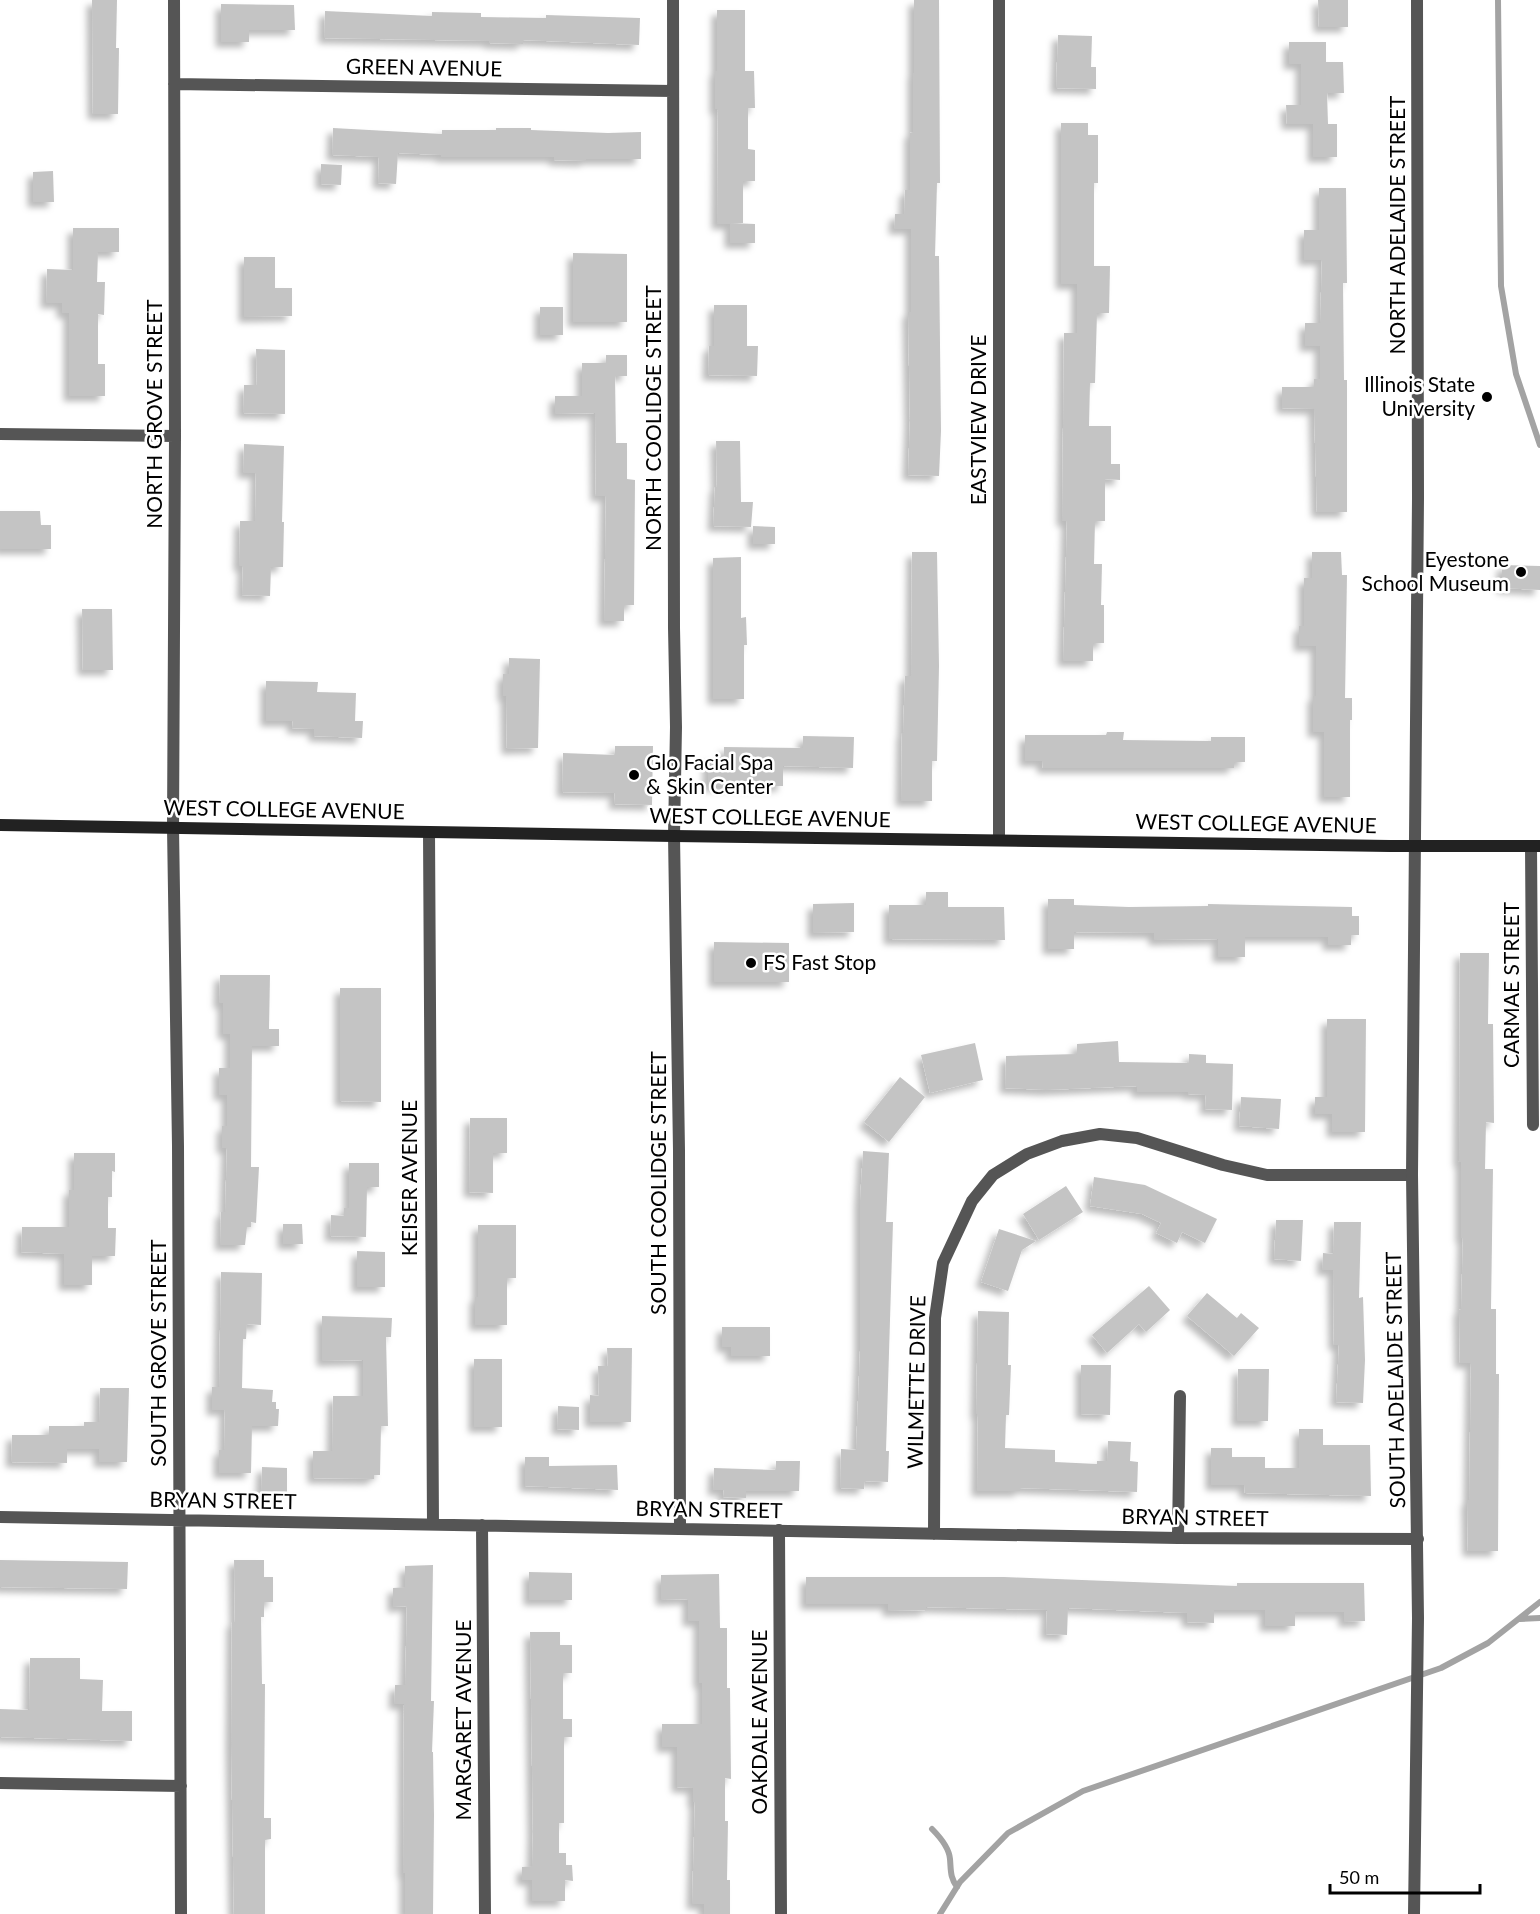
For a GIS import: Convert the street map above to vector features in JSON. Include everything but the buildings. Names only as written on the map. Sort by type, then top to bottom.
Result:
[{"type":"main road","name":"WEST COLLEGE AVENUE","points":[[0,825],[1536,846]]},
{"type":"street","name":"NORTH GROVE STREET","points":[[173,828],[176,436],[174,0]]},
{"type":"street","name":"NORTH COOLIDGE STREET","points":[[673,0],[676,727],[674,836]]},
{"type":"street","name":"EASTVIEW DRIVE","points":[[999,0],[999,840]]},
{"type":"street","name":"NORTH ADELAIDE STREET","points":[[1414,846],[1418,498],[1417,0]]},
{"type":"street","name":"GREEN AVENUE","points":[[174,84],[673,91]]},
{"type":"street","points":[[0,434],[176,436]]},
{"type":"street","name":"SOUTH GROVE STREET","points":[[173,828],[178,1146],[181,1914]]},
{"type":"street","name":"KEISER AVENUE","points":[[429,832],[429,1148],[433,1524]]},
{"type":"street","name":"SOUTH COOLIDGE STREET","points":[[674,836],[680,1162],[680,1529]]},
{"type":"street","name":"SOUTH ADELAIDE STREET","points":[[1414,846],[1412,1175],[1418,1539],[1414,1914]]},
{"type":"street","name":"CARMAE STREET","points":[[1533,1125],[1536,846]]},
{"type":"street","name":"WILMETTE DRIVE","points":[[934,1534],[934,1318],[938,1289],[943,1263],[955,1234],[972,1201],[993,1176],[1027,1154],[1062,1141],[1100,1134],[1137,1138],[1223,1166],[1267,1175],[1412,1175]]},
{"type":"street","points":[[1178,1538],[1180,1396]]},
{"type":"street","name":"BRYAN STREET","points":[[0,1517],[1178,1538],[1418,1539]]},
{"type":"street","name":"MARGARET AVENUE","points":[[482,1525],[485,1914]]},
{"type":"street","name":"OAKDALE AVENUE","points":[[778,1530],[781,1914]]},
{"type":"street","points":[[0,1783],[180,1786]]},
{"type":"waterway","points":[[1498,0],[1501,286],[1516,374],[1540,445]]},
{"type":"waterway","points":[[940,1914],[960,1882],[1008,1833],[1083,1791],[1441,1668],[1488,1643],[1540,1602]]},
{"type":"waterway","points":[[1520,1619],[1540,1618]]},
{"type":"waterway","points":[[932,1829],[948,1850],[952,1877],[957,1887]]},
{"type":"place","name":"Illinois State University","points":[[1487,397]]},
{"type":"place","name":"Eyestone School Museum","points":[[1521,572]]},
{"type":"place","name":"Glo Facial Spa & Skin Center","points":[[634,775]]},
{"type":"place","name":"FS Fast Stop","points":[[751,963]]}]
